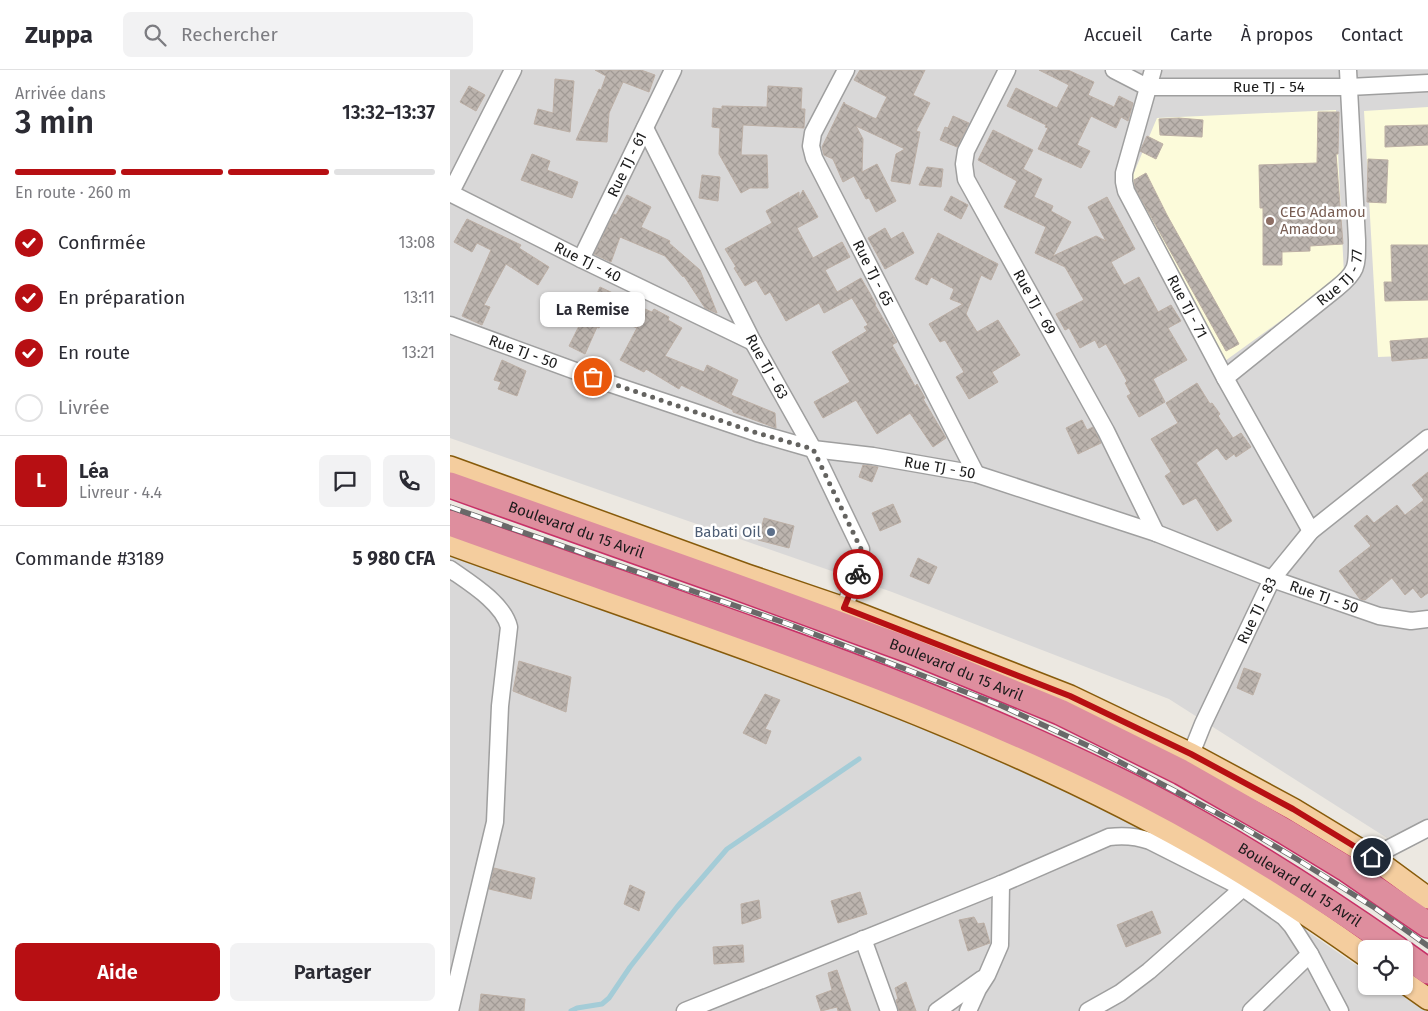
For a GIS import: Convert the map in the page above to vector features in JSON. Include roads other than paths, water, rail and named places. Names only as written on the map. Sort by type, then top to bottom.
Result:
[{"type":"highway","name":"Boulevard du 15 Avril","points":[[450,485],[909,650],[1060,712],[1181,772],[1286,832],[1345,868],[1428,925]]},
{"type":"highway","name":"Boulevard du 15 Avril","points":[[450,523],[910,688],[1065,755],[1148,796],[1214,832],[1341,910],[1384,940]]},
{"type":"highway","points":[[1413,960],[1428,971]]},
{"type":"main road","name":"Boulevard du 15 Avril","points":[[450,467],[747,575],[844,608],[1070,696],[1191,754],[1293,809],[1372,857],[1428,898]]},
{"type":"main road","name":"Boulevard du 15 Avril","points":[[450,544],[817,676],[929,720],[1022,760],[1118,806],[1217,859],[1298,909],[1358,950]]},
{"type":"main road","points":[[1413,988],[1428,999]]},
{"type":"street","points":[[450,194],[514,70]]},
{"type":"street","name":"Rue TJ - 61","points":[[580,260],[673,70]]},
{"type":"street","name":"Rue TJ - 65","points":[[846,70],[813,132],[811,146],[814,158],[976,474]]},
{"type":"street","name":"Rue TJ - 69","points":[[1007,70],[966,151],[964,164],[966,179],[1106,431],[1156,533]]},
{"type":"street","name":"Rue TJ - 54","points":[[1114,70],[1148,87],[1349,87],[1428,83]]},
{"type":"street","name":"Rue TJ - 71","points":[[1153,70],[1124,173],[1124,182],[1130,199],[1225,378],[1311,531]]},
{"type":"street","name":"Rue TJ - 77","points":[[1225,378],[1343,284],[1355,270],[1357,240],[1348,70]]},
{"type":"street","name":"Rue TJ - 63","points":[[645,128],[753,342],[813,449],[861,549],[858,572],[844,608]]},
{"type":"street","name":"Rue TJ - 40","points":[[450,194],[580,260],[753,342]]},
{"type":"street","name":"Rue TJ - 50","points":[[450,325],[611,384],[757,433],[813,449],[874,456],[976,474],[1156,533],[1272,579],[1379,616],[1411,621],[1428,618]]},
{"type":"street","name":"Rue TJ - 83","points":[[1191,754],[1203,724],[1272,579],[1311,531],[1428,438]]},
{"type":"street","points":[[450,569],[483,592],[507,618],[509,627],[500,706],[495,822],[450,1011]]},
{"type":"street","points":[[1372,857],[1428,828]]},
{"type":"street","points":[[685,1011],[1001,884],[1109,837],[1122,835],[1150,841],[1243,888],[1284,917],[1310,954],[1340,1011]]},
{"type":"street","points":[[968,1011],[1000,946],[1001,884]]},
{"type":"street","points":[[1088,1011],[1120,993],[1149,971],[1243,888]]},
{"type":"street","points":[[863,939],[889,1011]]},
{"type":"street","points":[[1251,1011],[1310,954]]},
{"type":"street","points":[[937,1011],[987,975]]},
{"type":"waterway","points":[[571,1011],[577,1008],[602,1004],[609,998],[630,967],[677,907],[727,849],[859,759]]},
{"type":"railway","points":[[450,507],[788,624],[1002,706],[1095,749],[1234,822],[1375,908],[1428,946]]},
{"type":"place","name":"CEG Adamou Amadou","points":[[1270,221]]},
{"type":"place","name":"La Remise","points":[[593,377]]},
{"type":"place","name":"Babati Oil","points":[[771,532]]}]
